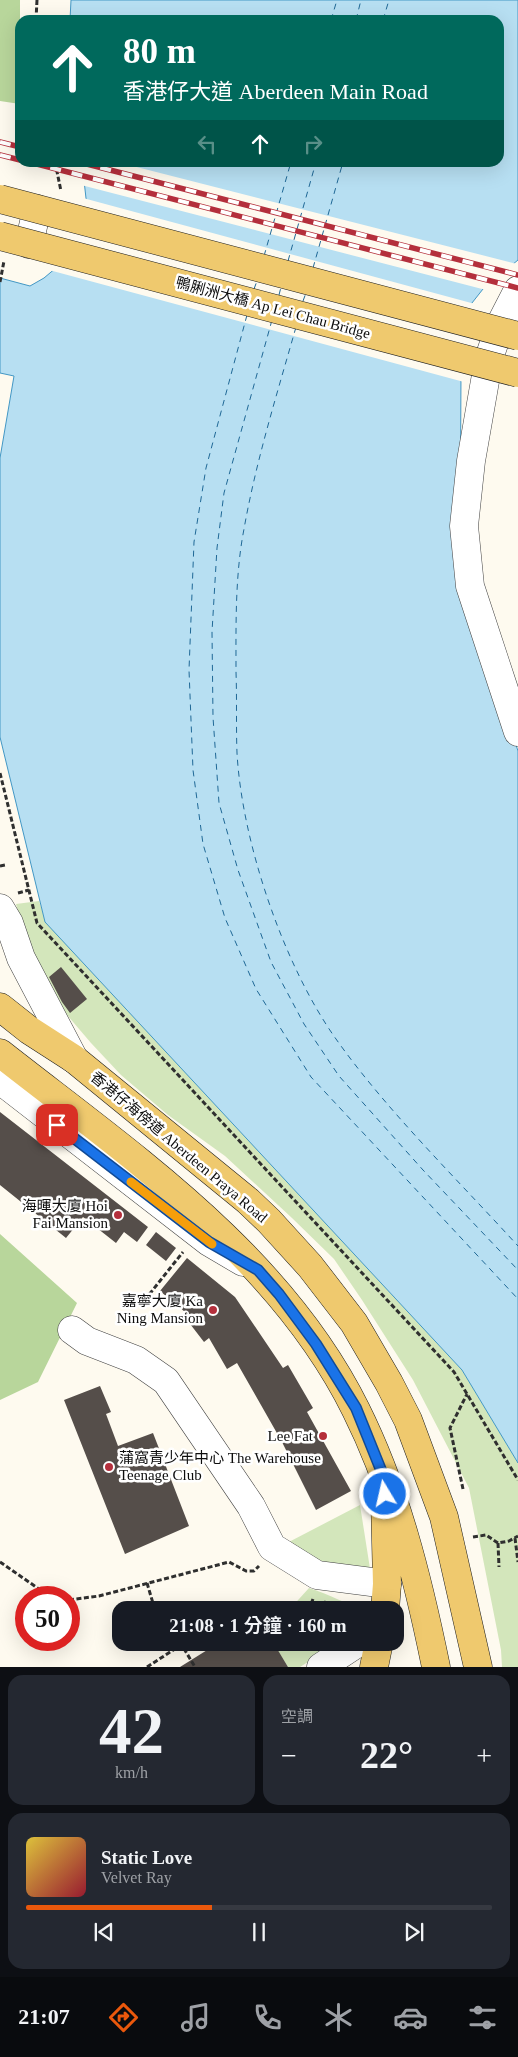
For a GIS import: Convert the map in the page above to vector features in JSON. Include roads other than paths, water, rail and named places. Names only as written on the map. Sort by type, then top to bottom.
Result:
[{"type":"main road","points":[[0,199],[518,336]]},
{"type":"main road","name":"鴨脷洲大橋 Ap Lei Chau Bridge","points":[[2,246],[29,244],[518,373]]},
{"type":"main road","name":"香港仔海傍道 Aberdeen Praya Road","points":[[0,1007],[29,1030],[74,1059],[248,1201],[310,1266],[354,1323],[408,1420],[444,1517],[478,1667]]},
{"type":"main road","points":[[0,1053],[182,1198],[258,1270],[279,1294],[316,1344],[341,1384],[368,1436],[385,1480],[410,1551],[436,1667]]},
{"type":"main road","points":[[385,1480],[386,1597]]},
{"type":"street","points":[[29,244],[37,209]]},
{"type":"street","points":[[518,290],[501,323],[489,358],[471,461],[464,526],[470,586],[518,732]]},
{"type":"street","points":[[0,908],[9,923],[21,958],[74,1059]]},
{"type":"street","points":[[0,1080],[209,1242],[258,1270]]},
{"type":"street","points":[[72,1330],[87,1341],[136,1360],[166,1381],[251,1506],[272,1548],[317,1575],[386,1597]]},
{"type":"street","points":[[321,1667],[373,1656]]},
{"type":"water","points":[[71,0],[518,0],[518,260],[483,289],[468,308],[461,370],[460,573],[518,751],[518,1463],[462,1370],[45,922],[0,737],[0,458],[14,376],[0,373],[0,278],[30,286],[44,278],[70,256],[80,238],[87,207],[82,167],[504,167],[504,15],[70,15]]},
{"type":"railway","points":[[0,142],[15,146]]},
{"type":"railway","points":[[0,155],[15,159]]},
{"type":"railway","points":[[48,167],[518,288]]},
{"type":"railway","points":[[98,167],[518,275]]},
{"type":"place","name":"海暉大廈 Hoi Fai Mansion","points":[[118,1215]]},
{"type":"place","name":"嘉寧大廈 Ka Ning Mansion","points":[[213,1310]]},
{"type":"place","name":"Lee Fat","points":[[323,1436]]},
{"type":"place","name":"蒲窩青少年中心 The Warehouse Teenage Club","points":[[109,1467]]}]
